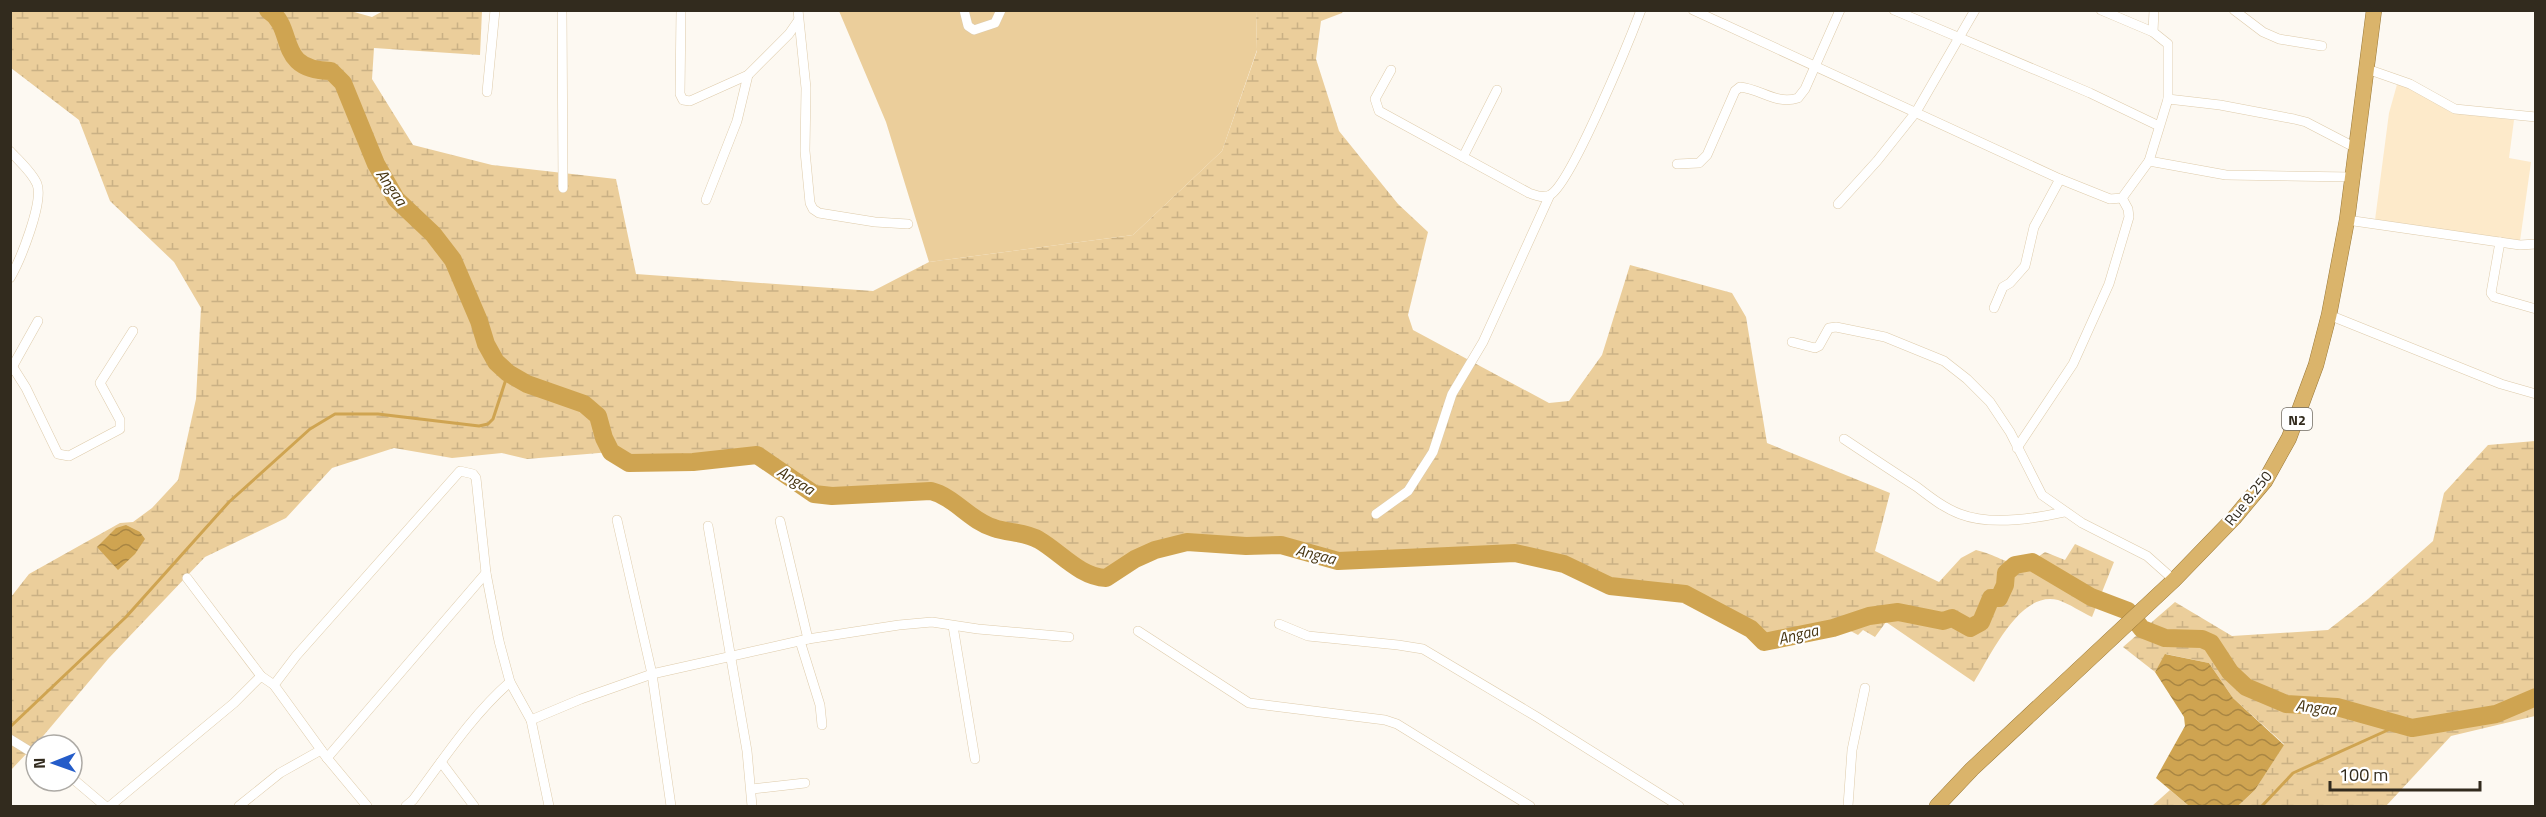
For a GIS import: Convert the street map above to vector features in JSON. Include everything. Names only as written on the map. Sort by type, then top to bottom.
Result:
[{"type":"highway","name":"Rue 8.250","points":[[1937,807],[1972,769],[2174,580],[2234,518],[2265,481],[2289,438],[2303,405],[2329,315],[2347,220],[2374,10]]},
{"type":"street","points":[[487,92],[495,10]]},
{"type":"street","points":[[562,10],[562,188]]},
{"type":"street","points":[[681,10],[680,94],[683,100],[697,99],[748,75],[798,21]]},
{"type":"street","points":[[798,10],[806,88],[805,151],[810,203],[813,209],[819,213],[874,222],[908,224]]},
{"type":"street","points":[[964,10],[968,26],[974,30],[995,23],[1001,10]]},
{"type":"street","points":[[1376,514],[1408,491],[1433,452],[1452,394],[1483,342],[1548,197],[1556,191],[1581,146],[1620,66],[1641,10]]},
{"type":"street","points":[[1693,10],[2060,179],[2110,199],[2122,198],[2149,161],[2168,99],[2168,44],[2153,32],[2101,10]]},
{"type":"street","points":[[1677,164],[1699,163],[1707,155],[1735,91],[1740,87],[1780,101],[1798,98],[1840,10]]},
{"type":"street","points":[[1894,10],[2159,126]]},
{"type":"street","points":[[1838,204],[1877,161],[1916,112],[1975,10]]},
{"type":"street","points":[[2153,32],[2154,10]]},
{"type":"street","points":[[2235,10],[2263,32],[2279,39],[2322,46]]},
{"type":"street","points":[[2367,69],[2410,84],[2455,109],[2535,117]]},
{"type":"street","points":[[1391,70],[1375,99],[1379,111],[1528,193],[1548,197]]},
{"type":"street","points":[[706,200],[737,121],[748,75]]},
{"type":"street","points":[[1463,158],[1497,90]]},
{"type":"street","points":[[2168,99],[2220,105],[2300,120],[2356,148]]},
{"type":"street","points":[[10,151],[34,178],[39,198],[20,261],[10,278]]},
{"type":"street","points":[[2149,161],[2226,175],[2352,177]]},
{"type":"street","points":[[1994,308],[2003,287],[2010,283],[2025,266],[2034,227],[2060,179]]},
{"type":"street","points":[[2017,448],[2073,364],[2109,284],[2129,217],[2128,209],[2122,198]]},
{"type":"street","points":[[2347,220],[2520,245],[2535,244]]},
{"type":"street","points":[[2500,242],[2490,293],[2494,297],[2535,309]]},
{"type":"street","points":[[2329,315],[2501,384],[2535,394]]},
{"type":"street","points":[[38,321],[12,370],[26,388],[58,454],[69,456],[120,429],[120,420],[100,383],[133,331]]},
{"type":"street","points":[[1792,342],[1815,348],[1819,346],[1830,328],[1836,327],[1886,337],[1944,361],[1967,379],[1990,402],[2010,432],[2042,495],[2064,512],[2147,556],[2174,580]]},
{"type":"street","points":[[1844,439],[1941,504],[1960,514],[1981,518],[2017,519],[2064,512]]},
{"type":"street","points":[[274,685],[296,656],[460,471],[473,474],[478,483],[486,573],[499,641],[510,682],[531,720],[549,807]]},
{"type":"street","points":[[617,520],[652,674],[671,807]]},
{"type":"street","points":[[780,521],[804,640],[820,705],[822,725]]},
{"type":"street","points":[[708,526],[752,789],[752,807]]},
{"type":"street","points":[[239,807],[280,772],[324,754],[486,573]]},
{"type":"street","points":[[187,578],[261,676],[274,685],[324,754],[367,807]]},
{"type":"street","points":[[531,720],[581,699],[652,674],[804,640],[921,621],[1069,637]]},
{"type":"street","points":[[1279,624],[1308,636],[1423,649],[1537,717],[1679,807]]},
{"type":"street","points":[[953,626],[975,759]]},
{"type":"street","points":[[1138,631],[1249,703],[1385,720],[1397,724],[1530,807]]},
{"type":"street","points":[[110,807],[234,703],[261,676]]},
{"type":"street","points":[[406,807],[495,696],[510,682]]},
{"type":"street","points":[[1848,807],[1852,750],[1865,688]]},
{"type":"street","points":[[10,739],[24,748]]},
{"type":"street","points":[[441,762],[474,807]]},
{"type":"street","points":[[752,789],[805,783]]},
{"type":"street","points":[[84,789],[105,807]]},
{"type":"shaded area","points":[[2398,81],[2452,113],[2514,120],[2509,158],[2531,162],[2520,241],[2375,220],[2389,113]]},
{"type":"green space","points":[[347,10],[372,17],[383,11],[482,11],[480,55],[374,48],[372,79],[413,145],[492,165],[616,179],[636,274],[873,291],[929,262],[1133,235],[1222,151],[1257,51],[1256,11],[1343,11],[1321,21],[1316,59],[1339,131],[1398,204],[1428,232],[1408,315],[1413,330],[1549,403],[1569,401],[1602,355],[1630,265],[1732,293],[1746,317],[1767,443],[1890,493],[1875,551],[1939,582],[1961,558],[1976,550],[2018,564],[2035,559],[2045,552],[2065,560],[2075,544],[2114,562],[2092,617],[2058,600],[2044,600],[2031,605],[2008,627],[1974,682],[1886,622],[1875,637],[1863,630],[1858,635],[1845,628],[1764,642],[1751,629],[1685,594],[1610,586],[1564,564],[1515,553],[1338,561],[1281,545],[1246,546],[1187,542],[1155,550],[1135,559],[1106,578],[1086,573],[1053,548],[1035,538],[985,525],[941,494],[914,489],[827,497],[806,491],[791,482],[757,455],[693,462],[629,463],[611,452],[527,459],[502,453],[452,458],[394,448],[332,468],[286,518],[205,557],[108,659],[46,733],[24,733],[24,756],[11,770],[11,597],[29,574],[120,523],[133,522],[152,508],[178,480],[196,399],[201,308],[174,262],[110,201],[79,120],[11,68],[11,11]]},
{"type":"green space","points":[[839,11],[1256,11],[1257,50],[1222,151],[1133,235],[929,262],[886,122]]},
{"type":"green space","points":[[2535,441],[2535,716],[2451,736],[2386,806],[2238,806],[2255,790],[2284,744],[2233,698],[2209,663],[2166,654],[2155,672],[2123,647],[2175,602],[2232,636],[2328,630],[2368,599],[2433,541],[2444,493],[2488,445]]},
{"type":"green space","points":[[2170,790],[2189,806],[2152,806]]},
{"type":"water","points":[[126,525],[140,532],[145,539],[135,554],[118,570],[97,547],[116,528]]},
{"type":"water","points":[[2165,654],[2209,663],[2233,698],[2284,745],[2255,790],[2238,806],[2189,806],[2156,778],[2185,726],[2184,717],[2155,672]]},
{"type":"waterway","name":"Angaa","points":[[268,10],[277,18],[289,47],[301,64],[313,69],[331,71],[343,83],[376,164],[396,199],[433,234],[453,260],[479,321],[486,344],[496,362],[508,373],[527,384],[584,404],[598,416],[604,438],[611,452],[629,463],[693,462],[757,455],[814,494],[832,496],[931,491],[948,498],[985,525],[1034,537],[1079,569],[1097,577],[1106,578],[1135,559],[1155,550],[1187,542],[1246,546],[1281,545],[1338,561],[1515,553],[1564,564],[1610,586],[1685,594],[1751,629],[1764,642],[1833,628],[1869,616],[1898,612],[1943,621],[1952,618],[1970,628],[1981,622],[1991,598],[1999,598],[2005,585],[2006,573],[2015,565],[2032,562],[2091,597],[2128,611],[2142,629],[2165,638],[2202,639],[2211,643],[2230,672],[2246,687],[2286,704],[2337,707],[2412,728],[2496,714],[2536,697]]},
{"type":"waterway","points":[[10,727],[126,617],[229,502],[310,429],[335,414],[378,414],[479,426],[488,424],[493,419],[508,373]]},
{"type":"waterway","points":[[2262,806],[2293,773],[2399,725]]}]
